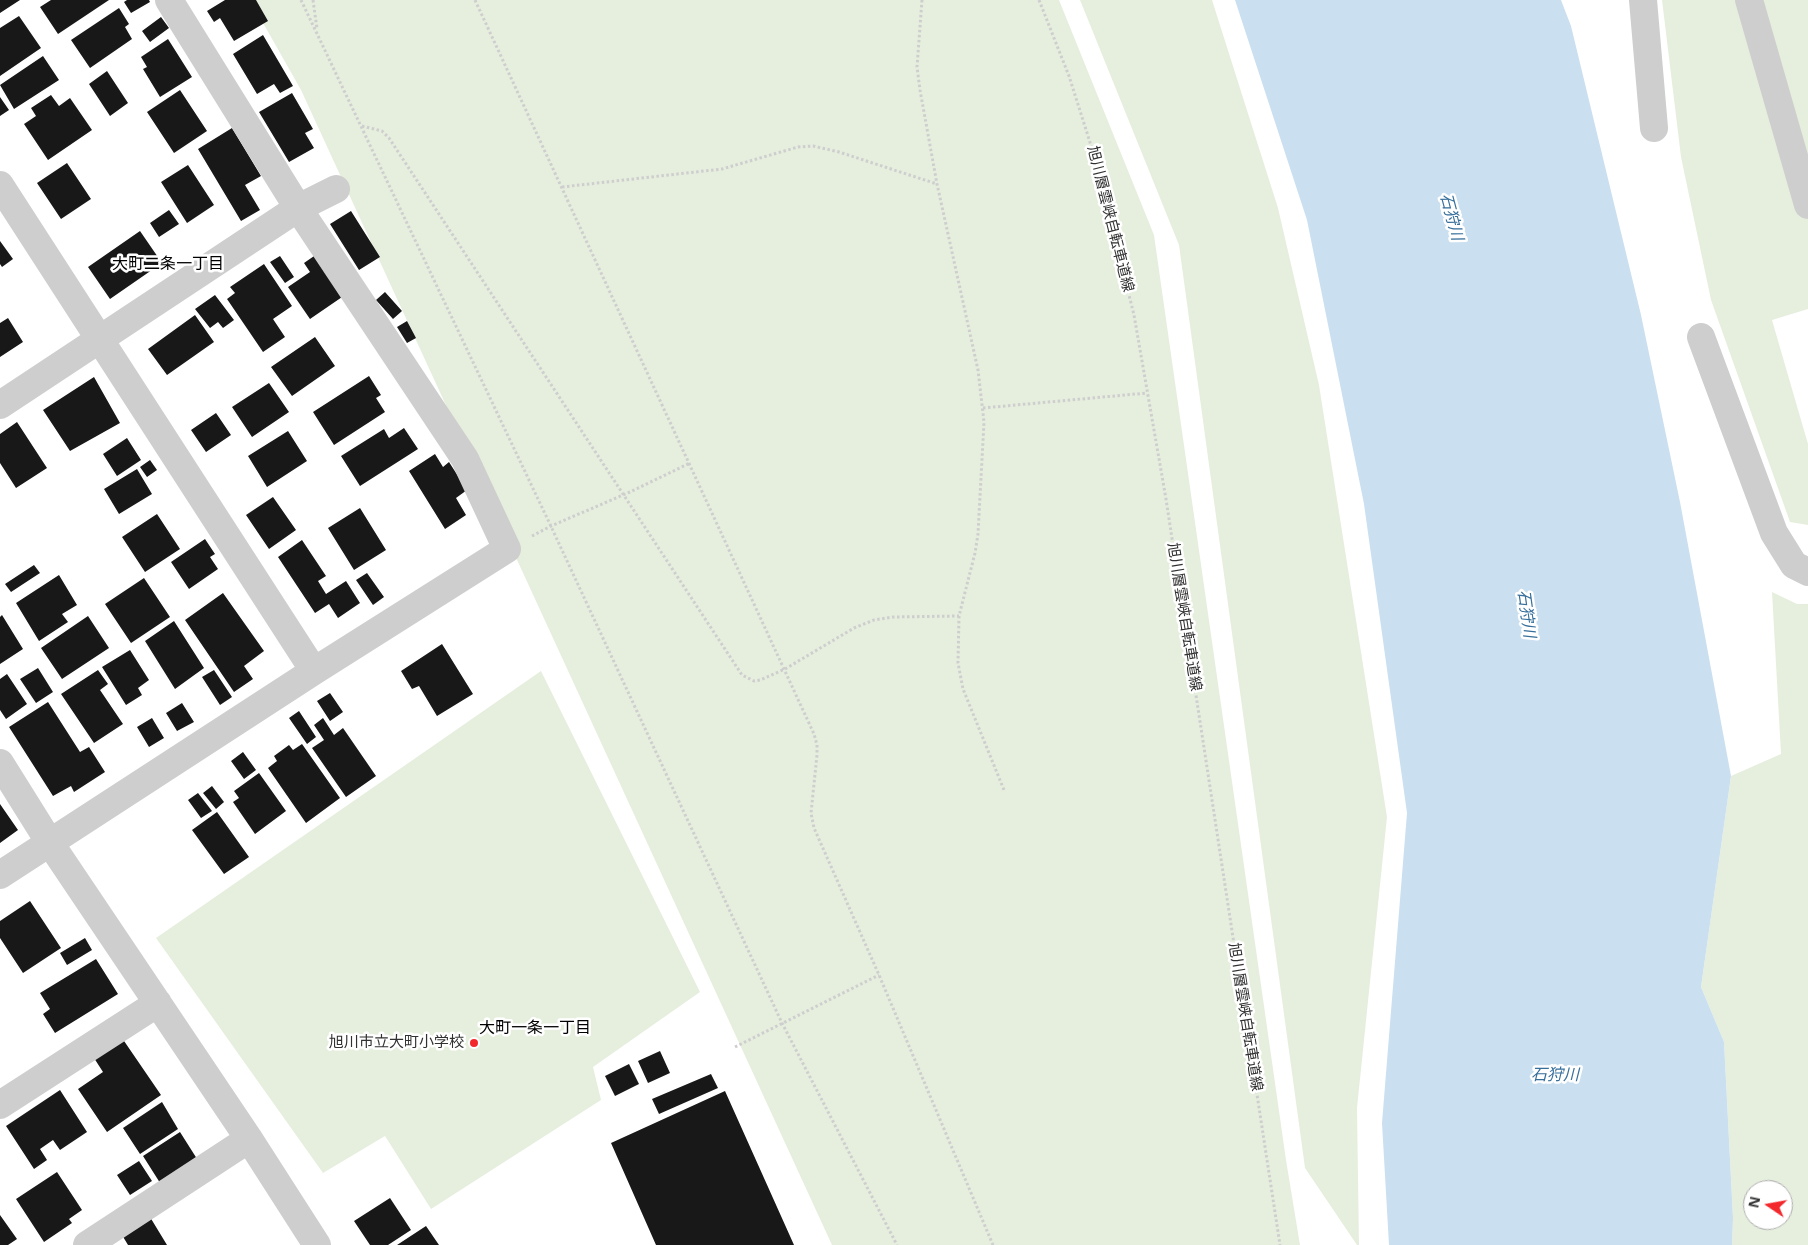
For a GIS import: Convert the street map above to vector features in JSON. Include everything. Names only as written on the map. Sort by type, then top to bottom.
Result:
[{"type":"street","points":[[0,875],[314,671],[507,549],[465,459],[298,208],[169,0]]},
{"type":"street","points":[[1643,0],[1654,128]]},
{"type":"street","points":[[1749,0],[1808,205]]},
{"type":"street","points":[[0,185],[314,671]]},
{"type":"street","points":[[0,404],[298,208],[336,189]]},
{"type":"street","points":[[1701,337],[1774,533],[1794,565],[1808,572]]},
{"type":"street","points":[[0,763],[50,842],[249,1139],[317,1245]]},
{"type":"street","points":[[0,1105],[158,1003]]},
{"type":"street","points":[[87,1245],[249,1139]]},
{"type":"path","points":[[301,0],[551,526],[782,1023],[897,1245]]},
{"type":"path","points":[[313,0],[318,34]]},
{"type":"path","points":[[475,0],[814,734],[817,745],[811,813],[814,828],[879,975],[993,1245]]},
{"type":"path","points":[[922,0],[917,67],[924,118],[978,370],[984,422],[978,534],[959,616],[958,663],[963,689],[1004,790]]},
{"type":"path","name":"旭川層雲峡自転車道線","points":[[1040,0],[1069,76],[1094,155],[1134,315],[1166,499],[1280,1245]]},
{"type":"path","points":[[361,126],[382,131],[389,138],[742,675],[754,681],[760,680],[785,669],[854,628],[874,620],[893,617],[959,616]]},
{"type":"path","points":[[562,187],[722,169],[798,147],[813,146],[839,152],[937,184]]},
{"type":"path","points":[[983,408],[1147,393]]},
{"type":"path","points":[[507,549],[551,526],[690,463]]},
{"type":"path","points":[[735,1047],[879,975]]},
{"type":"green space","points":[[250,0],[1059,0],[1154,235],[1286,1160],[1300,1245],[832,1245],[301,90]]},
{"type":"green space","points":[[1080,0],[1212,0],[1278,208],[1319,385],[1387,817],[1357,1108],[1359,1245],[1357,1245],[1305,1168],[1179,245]]},
{"type":"green space","points":[[1662,0],[1808,0],[1808,309],[1772,320],[1808,444],[1808,525],[1790,522],[1711,300],[1681,157]]},
{"type":"green space","points":[[1772,592],[1797,604],[1808,604],[1808,1245],[1732,1245],[1733,1218],[1724,1042],[1701,987],[1731,776],[1781,754]]},
{"type":"green space","name":"旭川市立大町小学校","points":[[541,671],[700,992],[593,1067],[601,1100],[431,1209],[385,1136],[323,1173],[156,938]]},
{"type":"water","name":"石狩川","points":[[1235,0],[1561,0],[1571,26],[1641,315],[1680,502],[1731,776],[1701,987],[1724,1042],[1733,1218],[1732,1245],[1389,1245],[1382,1123],[1407,813],[1364,504],[1307,220]]},
{"type":"building","points":[[0,0],[20,0],[0,13]]},
{"type":"building","points":[[51,0],[109,0],[58,34],[40,7]]},
{"type":"building","points":[[127,0],[149,0],[150,2],[131,13],[124,2]]},
{"type":"building","points":[[225,0],[256,0],[268,21],[234,41],[220,18],[214,22],[207,11]]},
{"type":"building","points":[[119,8],[129,24],[125,27],[132,39],[90,68],[71,40]]},
{"type":"building","points":[[19,16],[41,48],[0,76],[0,28]]},
{"type":"building","points":[[161,17],[169,28],[150,42],[142,31]]},
{"type":"building","points":[[263,35],[293,86],[280,93],[274,84],[257,94],[233,54]]},
{"type":"building","points":[[168,39],[192,77],[160,97],[143,69],[147,67],[141,57]]},
{"type":"building","points":[[43,56],[59,80],[14,109],[0,85]]},
{"type":"building","points":[[107,71],[128,103],[110,116],[89,84]]},
{"type":"building","points":[[180,90],[207,131],[174,153],[147,112]]},
{"type":"building","points":[[292,93],[313,129],[305,133],[314,148],[289,162],[259,112]]},
{"type":"building","points":[[51,95],[59,106],[70,98],[92,130],[48,160],[24,124],[36,116],[31,108]]},
{"type":"building","points":[[0,97],[9,110],[0,116]]},
{"type":"building","points":[[232,128],[261,176],[245,185],[260,210],[241,221],[198,149]]},
{"type":"building","points":[[67,163],[91,199],[61,219],[37,183]]},
{"type":"building","points":[[188,165],[214,205],[187,223],[161,182]]},
{"type":"building","points":[[169,210],[179,224],[159,237],[150,223]]},
{"type":"building","points":[[351,211],[380,257],[359,270],[330,224]]},
{"type":"building","points":[[140,231],[162,263],[110,299],[88,267]]},
{"type":"building","points":[[0,241],[13,259],[2,267],[0,264]]},
{"type":"building","points":[[317,254],[345,295],[310,319],[288,287],[310,272],[304,263]]},
{"type":"building","points":[[280,256],[294,277],[285,283],[270,262]]},
{"type":"building","points":[[264,264],[292,306],[273,319],[285,337],[263,352],[227,299],[235,293],[230,287]]},
{"type":"building","points":[[385,292],[402,311],[393,319],[376,300]]},
{"type":"building","points":[[215,295],[234,320],[223,328],[218,322],[210,328],[195,309]]},
{"type":"building","points":[[195,315],[214,342],[167,375],[148,349]]},
{"type":"building","points":[[8,318],[23,342],[0,357],[0,323]]},
{"type":"building","points":[[407,321],[416,338],[407,343],[397,327]]},
{"type":"building","points":[[315,337],[335,366],[292,396],[271,367]]},
{"type":"building","points":[[369,376],[381,395],[376,398],[385,412],[334,445],[313,412]]},
{"type":"building","points":[[94,377],[120,423],[70,451],[43,410]]},
{"type":"building","points":[[269,383],[289,412],[252,437],[232,407]]},
{"type":"building","points":[[216,413],[231,435],[206,452],[191,430]]},
{"type":"building","points":[[17,422],[47,468],[16,488],[0,463],[0,434]]},
{"type":"building","points":[[404,428],[418,449],[360,486],[341,456],[384,429],[389,438]]},
{"type":"building","points":[[288,431],[307,461],[267,487],[248,456]]},
{"type":"building","points":[[127,438],[141,460],[117,476],[103,454]]},
{"type":"building","points":[[435,454],[443,467],[449,462],[467,490],[456,498],[466,515],[445,529],[409,471]]},
{"type":"building","points":[[150,460],[157,470],[147,477],[140,467]]},
{"type":"building","points":[[137,469],[152,494],[119,514],[104,489]]},
{"type":"building","points":[[273,497],[296,530],[269,549],[246,515]]},
{"type":"building","points":[[360,508],[386,550],[354,570],[328,528]]},
{"type":"building","points":[[157,514],[180,549],[145,572],[122,537]]},
{"type":"building","points":[[205,539],[215,554],[210,557],[218,569],[189,589],[171,562]]},
{"type":"building","points":[[302,540],[326,576],[318,581],[326,594],[346,581],[360,603],[338,618],[329,604],[315,613],[278,557]]},
{"type":"building","points":[[34,565],[40,573],[11,592],[5,584]]},
{"type":"building","points":[[367,573],[384,597],[373,605],[356,580]]},
{"type":"building","points":[[59,575],[77,605],[62,614],[68,622],[39,641],[16,603]]},
{"type":"building","points":[[144,578],[170,617],[131,643],[105,604]]},
{"type":"building","points":[[223,593],[264,651],[244,666],[253,679],[234,692],[185,620]]},
{"type":"building","points":[[2,615],[23,649],[0,664],[0,617]]},
{"type":"building","points":[[88,616],[109,648],[62,679],[41,648]]},
{"type":"building","points":[[174,621],[204,668],[175,689],[145,641]]},
{"type":"building","points":[[442,644],[473,694],[437,716],[419,686],[412,689],[401,671]]},
{"type":"building","points":[[130,650],[149,680],[138,688],[142,695],[126,705],[102,667]]},
{"type":"building","points":[[38,668],[53,692],[36,703],[20,679]]},
{"type":"building","points":[[98,670],[108,684],[100,690],[123,724],[94,743],[61,694]]},
{"type":"building","points":[[214,670],[232,697],[220,705],[202,677]]},
{"type":"building","points":[[7,674],[27,704],[6,719],[0,710],[0,679]]},
{"type":"building","points":[[330,693],[343,712],[330,721],[317,701]]},
{"type":"building","points":[[48,702],[80,752],[89,747],[105,772],[74,792],[71,786],[53,796],[9,727]]},
{"type":"building","points":[[182,703],[194,722],[177,731],[166,713]]},
{"type":"building","points":[[299,711],[316,737],[307,744],[289,718]]},
{"type":"building","points":[[152,718],[164,738],[149,747],[137,727]]},
{"type":"building","points":[[323,718],[334,735],[343,728],[376,776],[346,797],[312,748],[324,740],[314,725]]},
{"type":"building","points":[[302,744],[340,798],[306,823],[268,768],[277,761],[274,756],[289,745],[293,750]]},
{"type":"building","points":[[243,752],[256,770],[244,779],[231,761]]},
{"type":"building","points":[[259,773],[286,811],[255,834],[233,802],[239,798],[234,791]]},
{"type":"building","points":[[212,786],[224,802],[216,809],[203,793]]},
{"type":"building","points":[[198,793],[212,811],[201,818],[188,800]]},
{"type":"building","points":[[0,804],[18,830],[0,843]]},
{"type":"building","points":[[217,812],[249,857],[224,874],[192,830]]},
{"type":"building","points":[[30,901],[61,948],[23,973],[0,938],[0,921]]},
{"type":"building","points":[[85,938],[92,950],[67,965],[60,953]]},
{"type":"building","points":[[96,959],[118,994],[55,1033],[43,1014],[50,1009],[40,993]]},
{"type":"building","points":[[122,1038],[161,1095],[107,1132],[78,1089],[103,1072],[94,1058]]},
{"type":"building","points":[[660,1051],[670,1073],[648,1083],[638,1061]]},
{"type":"building","points":[[629,1064],[639,1084],[615,1096],[605,1076]]},
{"type":"building","points":[[711,1074],[718,1088],[659,1114],[652,1099]]},
{"type":"building","points":[[60,1090],[87,1132],[60,1150],[53,1140],[40,1149],[47,1160],[34,1169],[6,1126]]},
{"type":"building","points":[[725,1091],[794,1245],[656,1245],[611,1143]]},
{"type":"building","points":[[162,1102],[178,1129],[140,1154],[123,1128]]},
{"type":"building","points":[[180,1132],[199,1162],[162,1186],[143,1156]]},
{"type":"building","points":[[139,1161],[152,1181],[130,1195],[117,1175]]},
{"type":"building","points":[[57,1172],[82,1210],[69,1219],[72,1223],[44,1242],[16,1199]]},
{"type":"building","points":[[390,1198],[411,1230],[388,1245],[370,1245],[354,1221]]},
{"type":"building","points":[[0,1215],[17,1239],[8,1245],[0,1245]]},
{"type":"building","points":[[150,1217],[167,1245],[128,1245],[122,1235]]},
{"type":"building","points":[[426,1226],[439,1245],[397,1245]]},
{"type":"place","name":"旭川市立大町小学校","points":[[474,1043]]},
{"type":"district","name":"大町二条一丁目","points":[[168,264]]},
{"type":"district","name":"大町一条一丁目","points":[[535,1028]]}]
